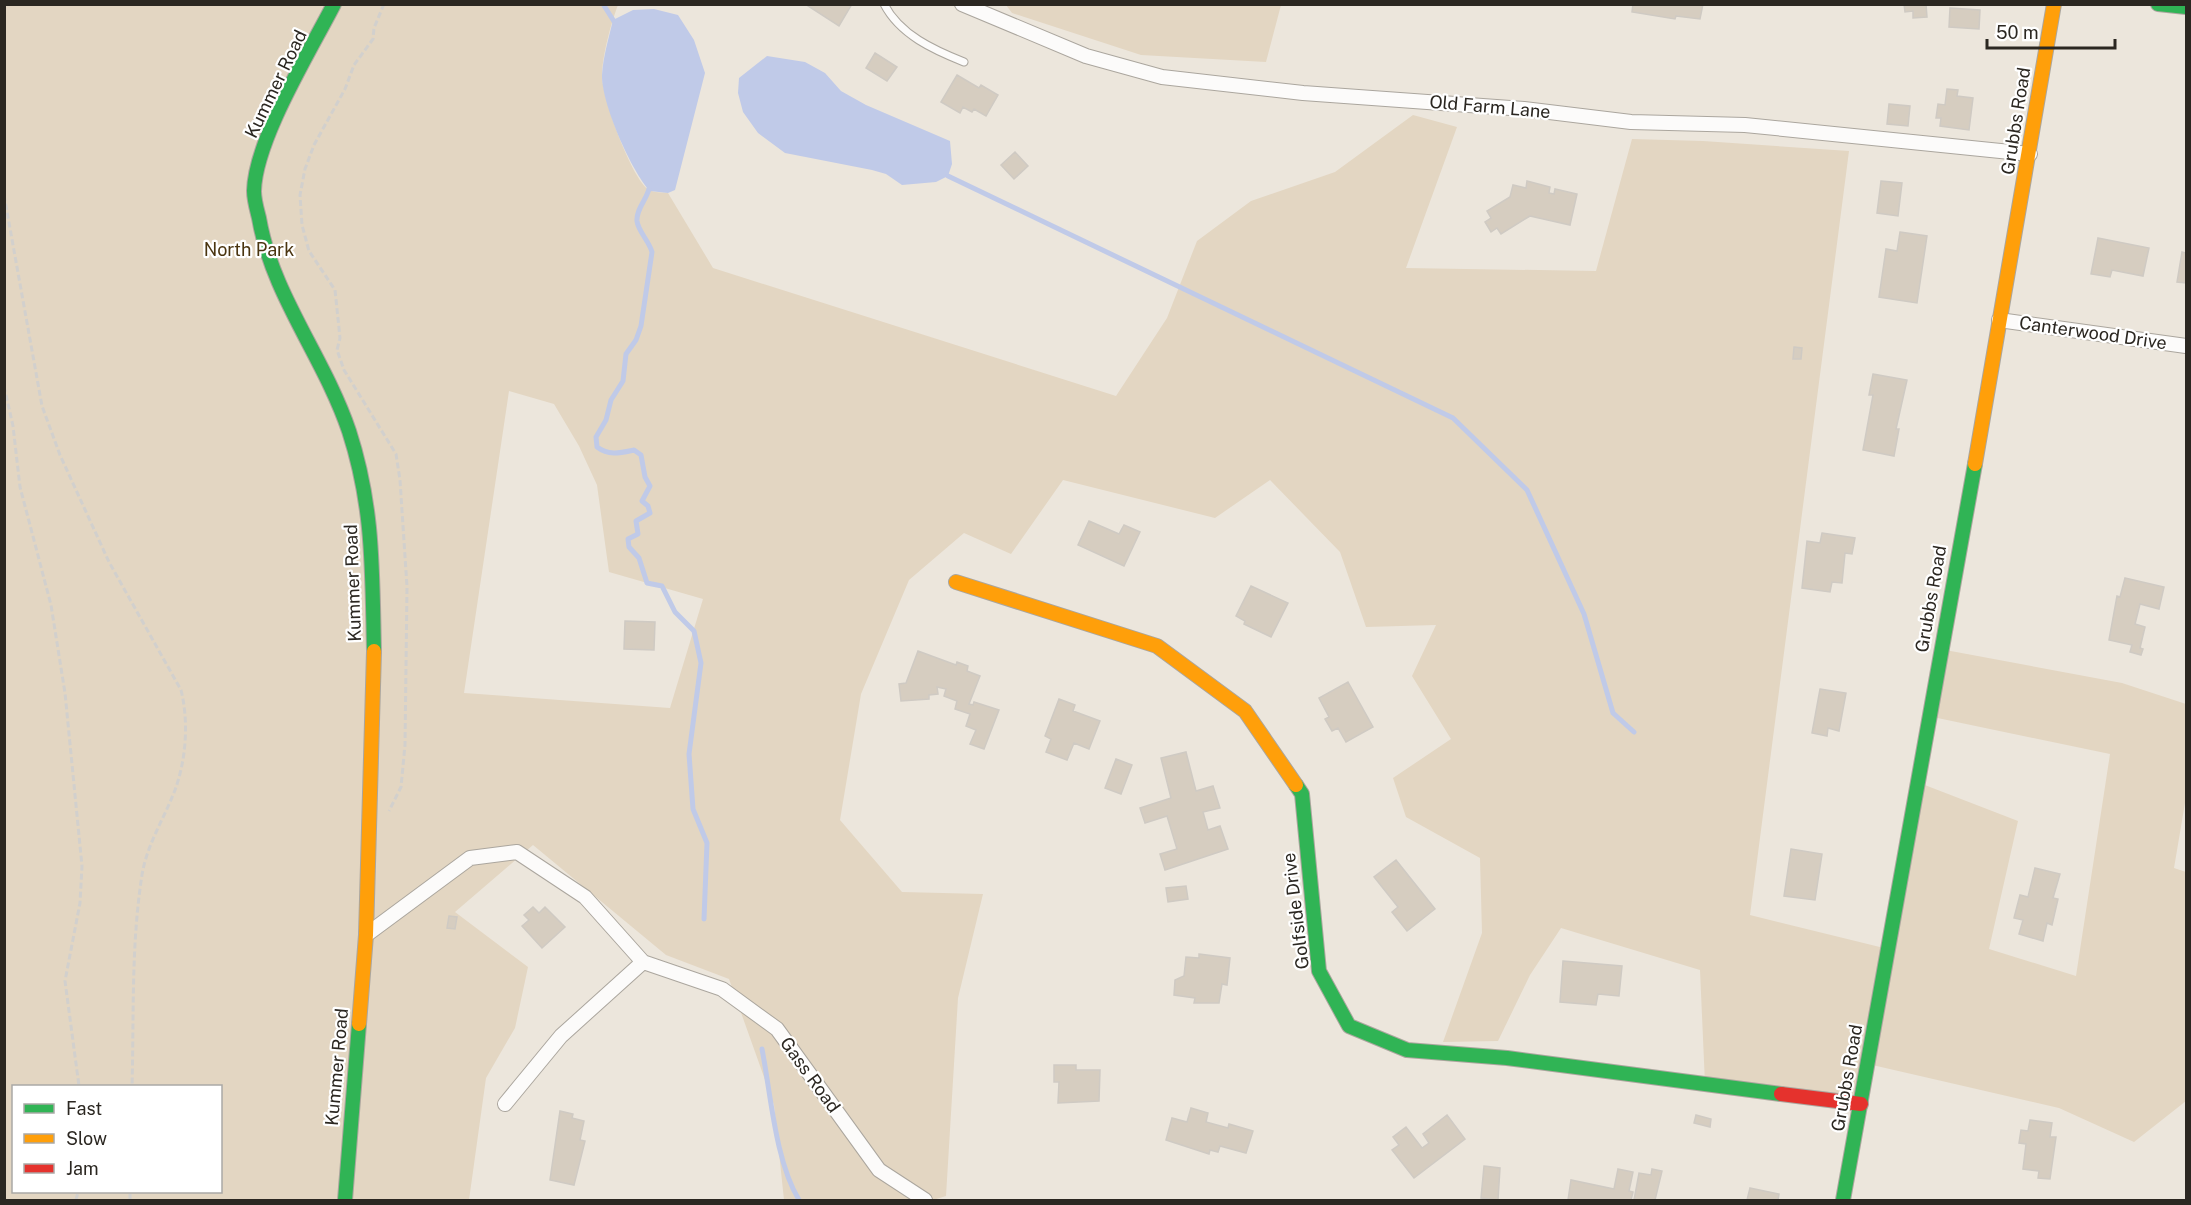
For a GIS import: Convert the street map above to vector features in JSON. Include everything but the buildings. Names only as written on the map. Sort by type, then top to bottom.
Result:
[{"type":"street","name":"Kummer Road","points":[[334,4],[283,103],[259,159],[254,192],[264,249],[275,278],[325,375],[348,429],[362,477],[372,535],[374,683],[366,935],[345,1200]]},
{"type":"street","name":"Old Farm Lane","points":[[962,4],[1086,56],[1162,77],[1304,93],[1524,109],[1630,122],[1745,125],[2030,154]]},
{"type":"street","name":"Grubbs Road","points":[[1844,1200],[2030,154],[2054,4]]},
{"type":"street","points":[[2158,4],[2187,7]]},
{"type":"street","name":"Canterwood Drive","points":[[1999,320],[2187,346]]},
{"type":"street","name":"Golfside Drive","points":[[956,582],[1157,646],[1245,711],[1302,794],[1319,971],[1349,1026],[1407,1050],[1507,1058],[1861,1104]]},
{"type":"street","name":"Gass Road","points":[[366,935],[470,858],[517,852],[585,897],[643,962],[722,989],[777,1029],[879,1170],[925,1200]]},
{"type":"street","points":[[505,1104],[561,1036],[643,962]]},
{"type":"lane","points":[[884,4],[890,16],[911,36],[964,62]]},
{"type":"path","points":[[4,195],[42,406],[60,455],[109,562],[181,690],[184,703],[185,743],[181,771],[151,840],[141,883],[136,922],[132,1085]]},
{"type":"path","points":[[4,386],[13,426],[20,487],[51,605],[65,693],[82,866],[80,903],[64,981],[79,1085]]},
{"type":"green space","name":"North Park","points":[[5,5],[618,5],[607,40],[602,76],[612,119],[634,171],[642,183],[651,191],[668,193],[713,268],[1116,396],[1167,318],[1197,241],[1251,201],[1335,172],[1413,115],[1457,127],[1406,268],[1596,271],[1632,139],[1703,141],[1849,151],[1750,915],[1888,949],[1917,782],[2018,821],[1989,949],[2076,976],[2110,754],[1928,716],[1940,649],[2122,683],[2186,704],[2186,797],[2174,868],[2186,872],[2186,1101],[2134,1142],[2059,1108],[1868,1064],[1861,1104],[1705,1084],[1700,970],[1561,928],[1530,975],[1498,1041],[1443,1042],[1482,933],[1480,858],[1406,817],[1393,778],[1451,739],[1412,676],[1436,625],[1366,627],[1340,552],[1270,480],[1215,518],[1063,480],[1011,554],[964,533],[909,580],[861,694],[840,820],[902,892],[983,894],[958,998],[946,1196],[933,1200],[784,1200],[774,1105],[729,979],[666,955],[533,845],[455,912],[528,967],[515,1028],[486,1078],[469,1200],[5,1200]],"holes":[[[509,391],[554,404],[579,446],[597,485],[609,572],[703,599],[670,708],[464,693]]]},
{"type":"green space","points":[[1006,5],[1281,5],[1266,62],[1141,55],[1012,13]]},
{"type":"water","points":[[654,9],[678,15],[694,40],[705,73],[675,190],[668,193],[650,191],[634,168],[618,136],[606,102],[602,75],[613,20],[633,10]]},
{"type":"water","points":[[767,56],[805,62],[825,73],[841,91],[866,105],[950,141],[952,164],[948,176],[936,182],[902,185],[886,174],[872,170],[785,153],[758,133],[743,112],[738,93],[739,78]]},
{"type":"waterway","points":[[603,4],[615,23]]},
{"type":"waterway","points":[[948,176],[1453,418],[1527,490],[1584,614],[1613,713],[1634,732]]},
{"type":"waterway","points":[[650,183],[648,193],[637,216],[639,229],[652,252],[641,326],[636,340],[626,354],[623,381],[611,400],[606,420],[596,437],[597,447],[606,452],[619,453],[634,450],[641,455],[645,477],[650,486],[642,501],[648,506],[650,513],[636,521],[638,534],[628,539],[629,547],[639,558],[647,583],[662,586],[675,612],[694,631],[701,663],[689,754],[693,809],[707,843],[704,919]]},
{"type":"waterway","points":[[762,1049],[779,1147],[784,1166],[799,1200]]},
{"type":"traffic: fast","points":[[334,4],[273,122],[257,170],[254,194],[275,273],[338,404],[357,459],[370,540],[374,651]]},
{"type":"traffic: fast","points":[[2158,4],[2186,7]]},
{"type":"traffic: fast","points":[[1843,1200],[1975,464]]},
{"type":"traffic: fast","points":[[1296,785],[1302,794],[1319,971],[1349,1026],[1407,1050],[1507,1058],[1781,1094]]},
{"type":"traffic: fast","points":[[345,1200],[359,1024]]},
{"type":"traffic: slow","points":[[1975,464],[2054,4]]},
{"type":"traffic: slow","points":[[956,582],[1157,646],[1245,711],[1296,785]]},
{"type":"traffic: slow","points":[[359,1024],[366,935],[374,651]]},
{"type":"traffic: jam","points":[[1781,1094],[1861,1104]]}]
